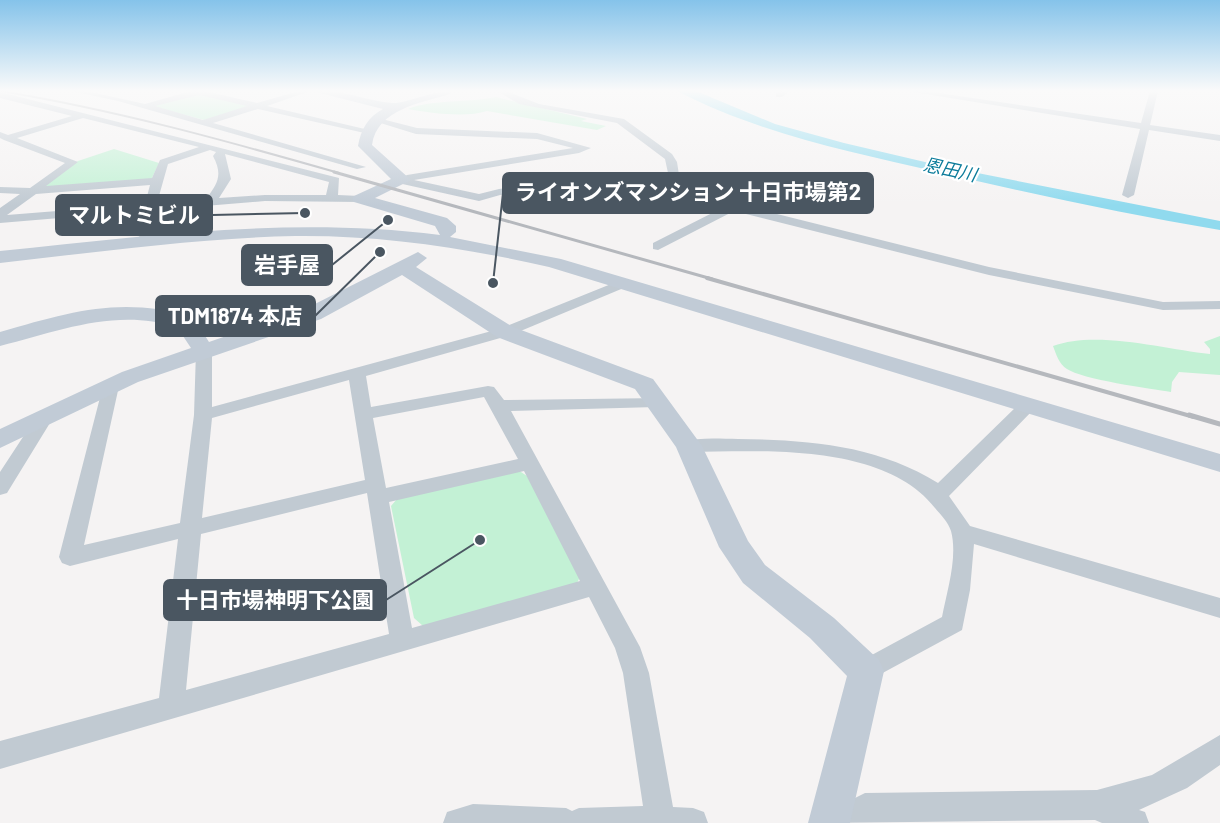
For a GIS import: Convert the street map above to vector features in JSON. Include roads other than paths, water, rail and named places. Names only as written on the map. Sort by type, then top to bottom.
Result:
[{"type":"street","points":[[3,138],[34,129]]},
{"type":"street","points":[[142,129],[335,180],[331,199]]},
{"type":"street","points":[[225,129],[361,167],[387,169]]},
{"type":"street","points":[[355,129],[366,132]]},
{"type":"street","points":[[368,129],[365,146],[387,169],[402,180],[479,198],[499,192],[557,184],[673,176],[733,207],[989,271],[1162,306],[1220,305]]},
{"type":"street","points":[[360,200],[402,180],[585,148],[537,136],[411,129]]},
{"type":"street","points":[[631,129],[639,137],[667,154],[674,170],[673,176]]},
{"type":"street","points":[[1128,195],[1144,129]]},
{"type":"street","points":[[1166,129],[1220,138]]},
{"type":"street","points":[[0,214],[73,162],[3,138]]},
{"type":"street","points":[[143,236],[152,206],[155,181],[164,162],[210,147]]},
{"type":"street","points":[[211,201],[227,177],[227,170],[218,156],[222,150]]},
{"type":"street","points":[[0,190],[30,191],[155,181]]},
{"type":"street","points":[[0,219],[211,201],[265,198],[331,199],[360,200],[441,222],[447,226],[444,236],[433,249],[350,297],[313,314],[110,386],[0,439]]},
{"type":"street","points":[[658,246],[733,207]]},
{"type":"street","points":[[0,249],[266,225],[323,225],[444,236],[567,257],[1220,449]]},
{"type":"street","points":[[0,257],[261,232],[444,236],[510,252],[621,284],[1220,463]]},
{"type":"street","points":[[403,267],[505,332],[644,384],[689,446],[735,547],[754,574],[822,628],[866,670]]},
{"type":"street","points":[[203,415],[357,375],[505,332],[621,284]]},
{"type":"street","points":[[0,339],[73,319],[141,310],[167,315],[184,322],[204,351],[203,415],[171,705]]},
{"type":"street","points":[[357,375],[366,414],[402,640]]},
{"type":"street","points":[[110,386],[70,557],[378,491],[531,463]]},
{"type":"street","points":[[366,414],[488,391],[500,406],[627,647],[636,673],[660,820]]},
{"type":"street","points":[[500,406],[656,402]]},
{"type":"street","points":[[939,494],[1028,405]]},
{"type":"street","points":[[0,488],[44,418]]},
{"type":"street","points":[[689,446],[779,447],[845,454],[899,468],[939,494],[962,532],[960,586],[953,623],[866,670],[829,823]]},
{"type":"street","points":[[962,532],[1220,608]]},
{"type":"street","points":[[0,755],[596,586]]},
{"type":"street","points":[[838,823],[865,808],[1097,805],[1129,800],[1184,776],[1220,748]]},
{"type":"street","points":[[1097,805],[1134,823]]},
{"type":"street","points":[[458,823],[472,819],[566,823]]},
{"type":"street","points":[[579,823],[660,820],[693,823]]},
{"type":"water","name":"恩田川","points":[[770,129],[795,129],[942,166],[1220,221],[1220,230],[1043,196],[838,149]]},
{"type":"railway","points":[[179,129],[339,173]]},
{"type":"railway","points":[[334,172],[712,279]]},
{"type":"railway","points":[[707,278],[1194,417]]},
{"type":"railway","points":[[1189,415],[1220,424]]},
{"type":"place","name":"マルトミビル","points":[[305,213]]},
{"type":"place","name":"岩手屋","points":[[388,220]]},
{"type":"place","name":"TDM1874 本店","points":[[380,252]]},
{"type":"place","name":"ライオンズマンション 十日市場第2","points":[[493,283]]},
{"type":"place","name":"十日市場神明下公園","points":[[480,540]]}]
